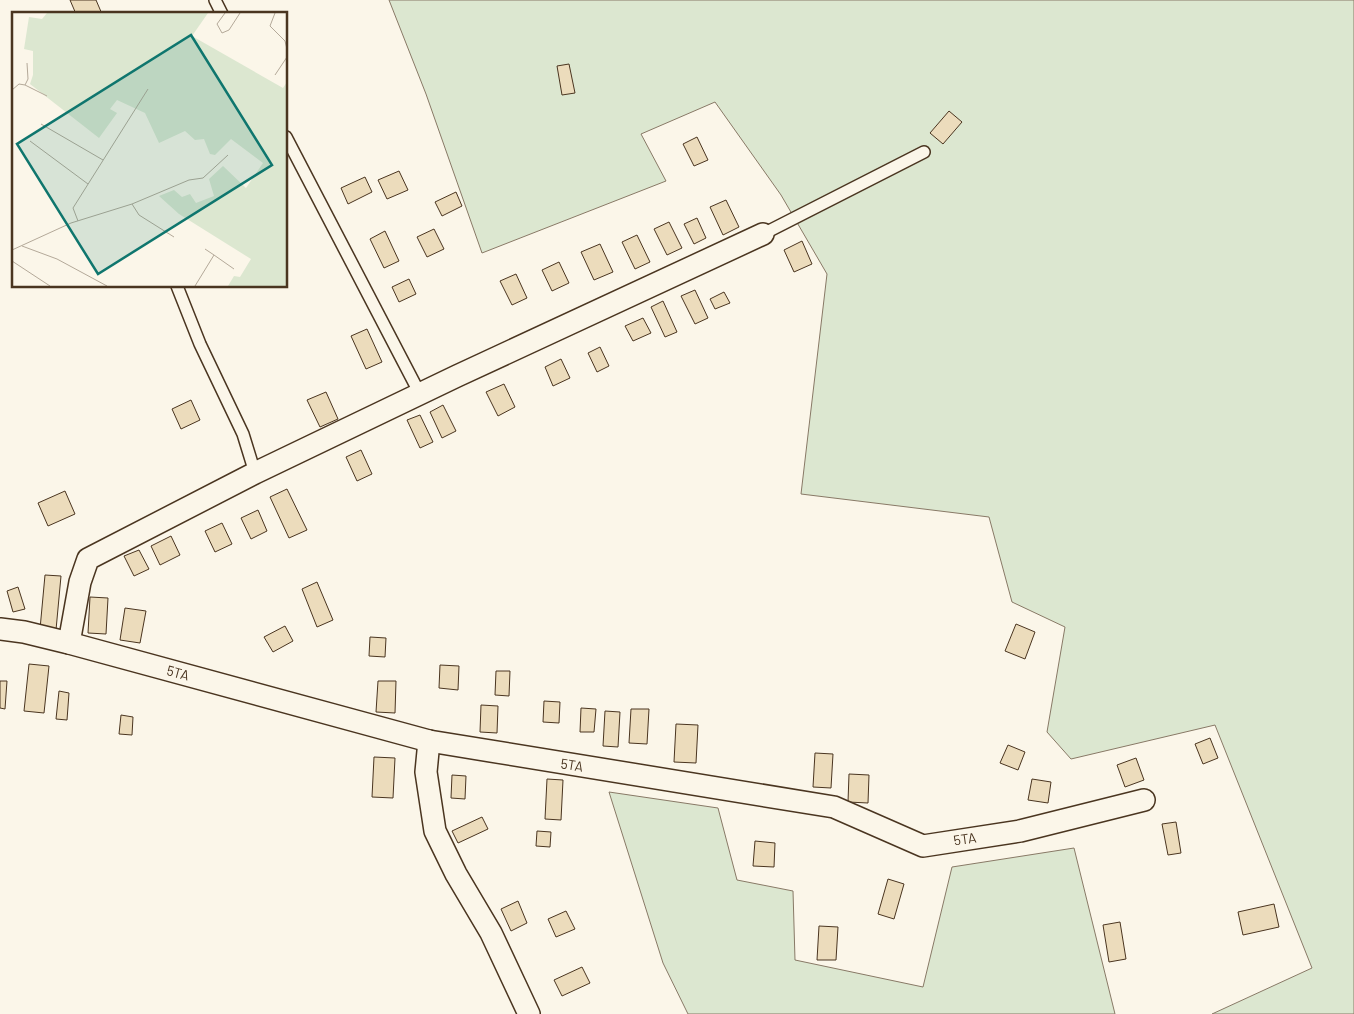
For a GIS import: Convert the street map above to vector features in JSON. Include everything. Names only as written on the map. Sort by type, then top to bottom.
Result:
[{"type":"street","points":[[69,643],[80,582],[88,559],[254,473],[613,302],[763,234]]},
{"type":"street","name":"5TA","points":[[0,630],[24,632],[69,643],[429,741],[834,807],[923,846],[1020,831],[1144,800]]},
{"type":"street","points":[[429,741],[426,772],[435,831],[456,874],[492,933],[529,1014]]},
{"type":"lane","points":[[215,0],[221,12]]},
{"type":"lane","points":[[288,141],[420,394]]},
{"type":"lane","points":[[763,234],[924,152]]},
{"type":"lane","points":[[178,288],[200,344],[243,434],[254,473]]},
{"type":"green space","points":[[389,0],[1354,0],[1354,1014],[1212,1014],[1312,968],[1215,725],[1071,759],[1047,732],[1065,627],[1012,602],[989,517],[801,494],[827,274],[781,195],[715,102],[641,134],[666,181],[482,253],[426,94]]},
{"type":"green space","points":[[609,792],[718,808],[737,880],[793,891],[795,960],[923,987],[952,867],[1074,848],[1115,1014],[688,1014],[663,963]]},
{"type":"building","points":[[70,0],[96,0],[101,12],[75,12]]},
{"type":"building","points":[[569,64],[575,93],[562,95],[557,66]]},
{"type":"building","points":[[949,111],[962,122],[943,144],[930,133]]},
{"type":"building","points":[[697,137],[708,160],[694,166],[683,144]]},
{"type":"building","points":[[399,171],[408,190],[387,199],[378,180]]},
{"type":"building","points":[[365,177],[372,192],[348,204],[341,188]]},
{"type":"building","points":[[456,192],[462,206],[442,216],[435,202]]},
{"type":"building","points":[[726,200],[739,227],[723,235],[710,207]]},
{"type":"building","points":[[697,218],[706,238],[694,244],[684,224]]},
{"type":"building","points":[[669,222],[682,248],[667,255],[654,229]]},
{"type":"building","points":[[434,229],[444,249],[427,257],[417,237]]},
{"type":"building","points":[[385,231],[399,261],[384,268],[370,239]]},
{"type":"building","points":[[637,235],[650,262],[635,269],[622,242]]},
{"type":"building","points":[[802,241],[812,264],[794,272],[784,250]]},
{"type":"building","points":[[600,244],[613,272],[594,280],[581,252]]},
{"type":"building","points":[[559,262],[569,283],[552,291],[542,270]]},
{"type":"building","points":[[516,274],[527,298],[512,305],[500,281]]},
{"type":"building","points":[[409,279],[416,294],[399,302],[392,287]]},
{"type":"building","points":[[695,290],[708,318],[695,324],[681,296]]},
{"type":"building","points":[[724,292],[730,303],[715,309],[710,299]]},
{"type":"building","points":[[663,301],[677,332],[665,337],[651,307]]},
{"type":"building","points":[[643,318],[651,333],[633,341],[625,326]]},
{"type":"building","points":[[367,329],[382,362],[366,369],[351,336]]},
{"type":"building","points":[[600,347],[609,366],[597,372],[588,353]]},
{"type":"building","points":[[561,359],[570,378],[553,386],[545,367]]},
{"type":"building","points":[[504,384],[515,407],[498,416],[486,392]]},
{"type":"building","points":[[326,392],[338,419],[320,427],[307,400]]},
{"type":"building","points":[[191,400],[200,420],[181,429],[172,409]]},
{"type":"building","points":[[443,405],[456,431],[442,438],[430,412]]},
{"type":"building","points":[[420,415],[433,442],[420,448],[407,420]]},
{"type":"building","points":[[361,450],[372,474],[357,481],[346,457]]},
{"type":"building","points":[[287,489],[307,530],[289,538],[270,497]]},
{"type":"building","points":[[65,491],[75,514],[48,526],[38,503]]},
{"type":"building","points":[[258,510],[267,531],[251,539],[241,518]]},
{"type":"building","points":[[222,523],[232,544],[215,552],[205,531]]},
{"type":"building","points":[[171,536],[180,555],[160,565],[151,546]]},
{"type":"building","points":[[139,550],[149,569],[134,576],[124,556]]},
{"type":"building","points":[[45,575],[61,576],[56,630],[40,629]]},
{"type":"building","points":[[317,582],[333,620],[317,627],[302,589]]},
{"type":"building","points":[[18,587],[25,609],[13,612],[7,591]]},
{"type":"building","points":[[90,597],[108,598],[106,634],[88,633]]},
{"type":"building","points":[[125,608],[146,611],[140,643],[120,640]]},
{"type":"building","points":[[1016,624],[1035,632],[1025,659],[1005,651]]},
{"type":"building","points":[[285,626],[293,641],[273,652],[264,637]]},
{"type":"building","points":[[370,637],[386,638],[385,657],[369,656]]},
{"type":"building","points":[[29,664],[49,666],[44,713],[24,711]]},
{"type":"building","points":[[440,665],[459,666],[458,690],[439,688]]},
{"type":"building","points":[[496,671],[510,671],[509,696],[495,695]]},
{"type":"building","points":[[0,681],[7,681],[5,709],[0,708]]},
{"type":"building","points":[[378,681],[396,681],[395,713],[376,712]]},
{"type":"building","points":[[59,691],[69,693],[67,720],[56,719]]},
{"type":"building","points":[[544,701],[560,702],[559,723],[543,722]]},
{"type":"building","points":[[481,705],[498,706],[497,733],[480,732]]},
{"type":"building","points":[[581,708],[596,709],[594,732],[580,732]]},
{"type":"building","points":[[631,709],[649,709],[647,744],[629,743]]},
{"type":"building","points":[[605,711],[620,712],[618,747],[603,746]]},
{"type":"building","points":[[121,715],[133,717],[132,735],[119,734]]},
{"type":"building","points":[[676,724],[698,725],[696,763],[674,762]]},
{"type":"building","points":[[1210,738],[1218,758],[1203,764],[1195,744]]},
{"type":"building","points":[[1008,745],[1025,752],[1018,770],[1000,763]]},
{"type":"building","points":[[815,753],[833,754],[831,788],[813,787]]},
{"type":"building","points":[[374,757],[395,758],[393,798],[372,797]]},
{"type":"building","points":[[1136,758],[1144,780],[1125,787],[1117,765]]},
{"type":"building","points":[[849,774],[869,775],[868,803],[848,802]]},
{"type":"building","points":[[452,775],[466,776],[465,799],[451,798]]},
{"type":"building","points":[[547,779],[563,780],[561,820],[545,819]]},
{"type":"building","points":[[1032,779],[1051,782],[1048,803],[1028,800]]},
{"type":"building","points":[[482,817],[488,829],[458,843],[452,831]]},
{"type":"building","points":[[1176,822],[1181,853],[1168,855],[1162,824]]},
{"type":"building","points":[[537,831],[551,832],[550,847],[536,846]]},
{"type":"building","points":[[755,841],[775,843],[774,867],[753,866]]},
{"type":"building","points":[[888,879],[904,884],[894,919],[878,914]]},
{"type":"building","points":[[518,901],[527,923],[511,931],[501,909]]},
{"type":"building","points":[[1274,904],[1279,927],[1243,935],[1238,912]]},
{"type":"building","points":[[566,911],[575,929],[556,937],[548,919]]},
{"type":"building","points":[[1120,922],[1126,959],[1109,962],[1103,925]]},
{"type":"building","points":[[819,926],[838,927],[836,960],[817,960]]},
{"type":"building","points":[[582,967],[590,983],[562,996],[554,980]]}]
